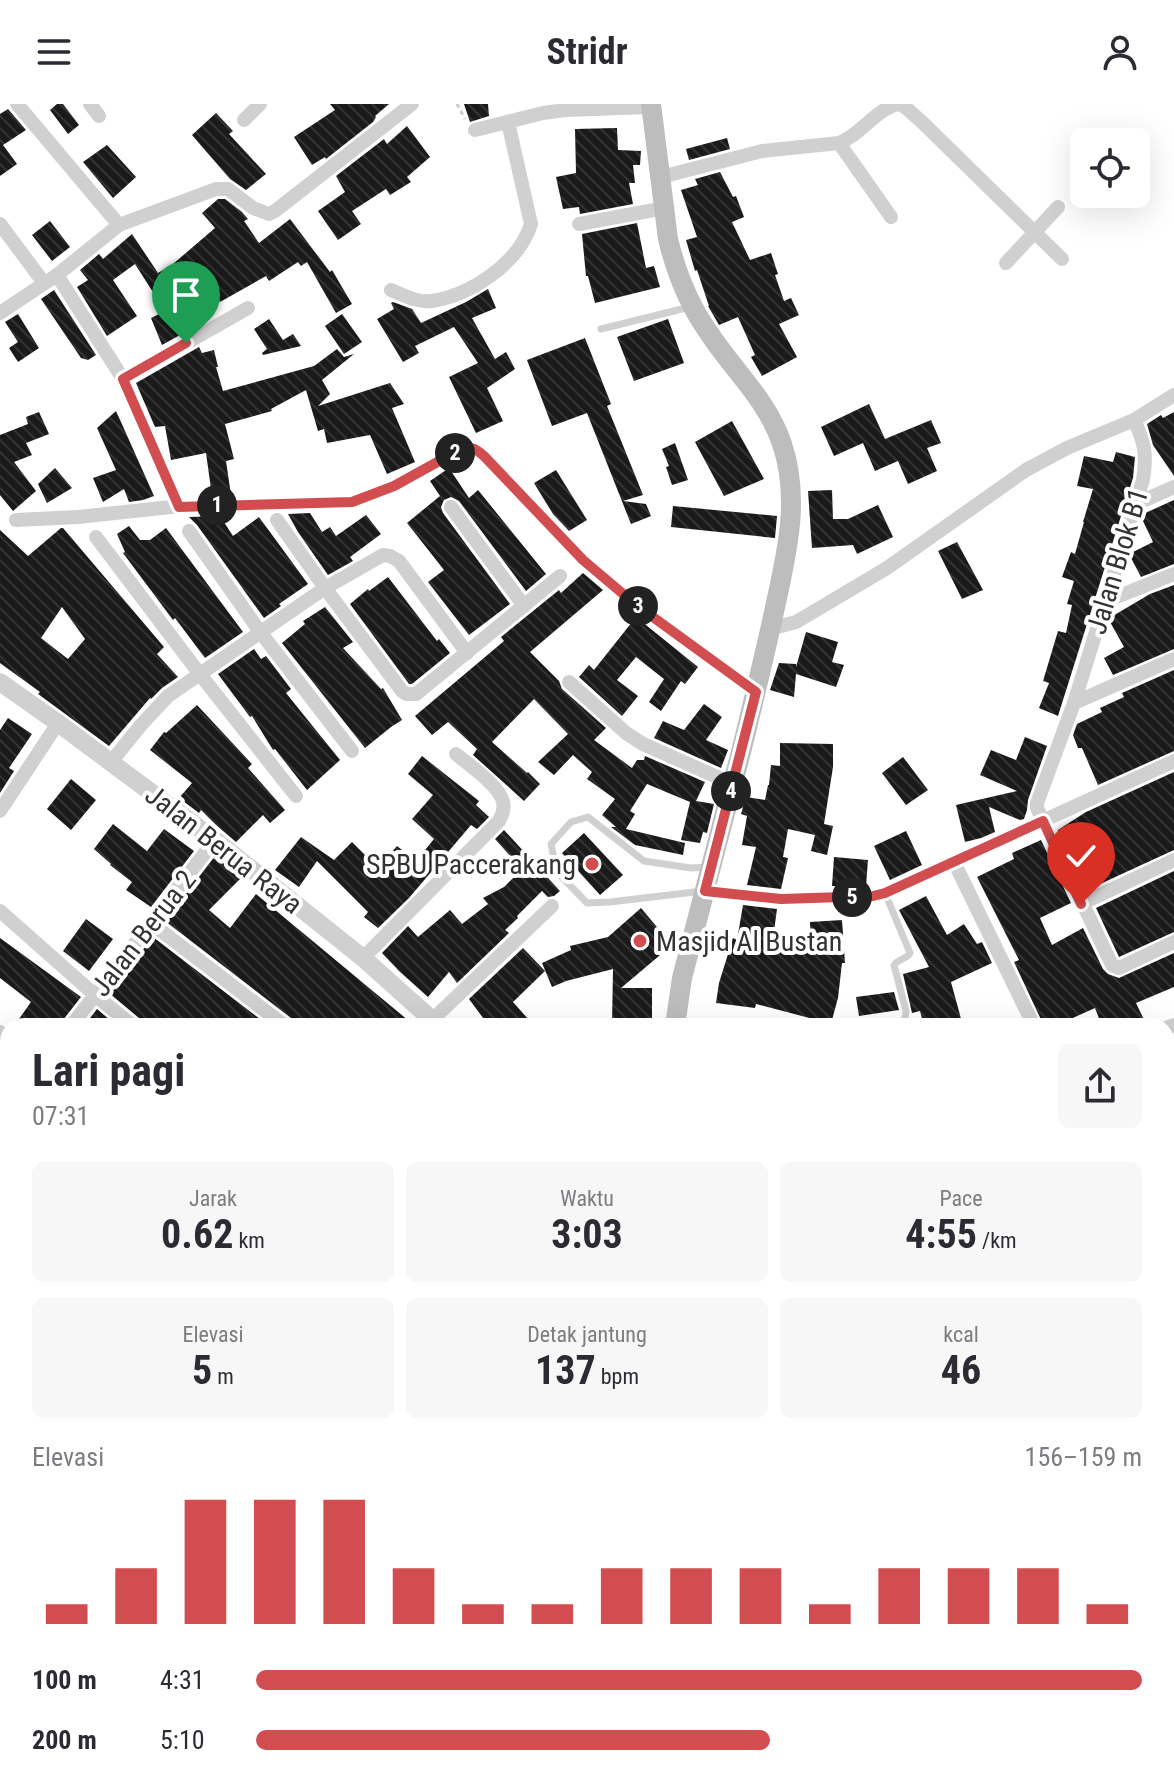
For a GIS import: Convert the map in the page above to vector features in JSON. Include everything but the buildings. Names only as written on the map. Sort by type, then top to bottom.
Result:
[{"type":"main road","points":[[651,106],[673,258],[708,333],[764,405],[783,445],[792,503],[789,543],[756,692],[682,978],[676,1018]]},
{"type":"street","points":[[17,104],[119,225]]},
{"type":"street","points":[[244,120],[260,104]]},
{"type":"street","points":[[0,313],[57,275],[119,225],[216,189],[232,191],[253,208],[269,214],[275,211],[412,104]]},
{"type":"street","points":[[661,177],[762,151],[839,143],[899,104],[1062,259]]},
{"type":"street","points":[[475,130],[565,110],[651,106]]},
{"type":"street","points":[[391,290],[420,301],[432,301],[463,291],[492,275],[528,235],[531,224],[508,122]]},
{"type":"street","points":[[839,143],[891,217]]},
{"type":"street","points":[[1006,263],[1058,207]]},
{"type":"street","points":[[579,224],[665,208]]},
{"type":"street","points":[[0,224],[44,283]]},
{"type":"street","points":[[57,275],[123,379],[179,507]]},
{"type":"street","points":[[123,379],[248,308]]},
{"type":"street","points":[[770,629],[796,622],[887,568],[1026,470],[1067,448],[1134,420],[1174,395]]},
{"type":"street","name":"Jalan Blok B1","points":[[1043,821],[1037,803],[1074,703],[1136,504],[1146,461],[1142,435],[1134,420]]},
{"type":"street","points":[[16,520],[179,507],[352,502],[394,486],[461,449],[474,448],[583,560],[635,604],[756,692]]},
{"type":"street","points":[[1136,504],[1174,487]]},
{"type":"street","points":[[451,507],[524,606]]},
{"type":"street","points":[[277,520],[406,694],[416,694],[560,576]]},
{"type":"street","points":[[189,531],[261,633],[352,751]]},
{"type":"street","points":[[96,537],[296,796]]},
{"type":"street","points":[[111,762],[168,696],[325,588],[383,555],[399,561],[467,653]]},
{"type":"street","points":[[1104,602],[1174,574]]},
{"type":"street","points":[[1074,703],[1174,659]]},
{"type":"street","name":"Jalan Berua Raya","points":[[0,682],[215,840],[363,958],[431,1018]]},
{"type":"street","points":[[569,682],[626,733],[643,744],[733,784]]},
{"type":"street","points":[[1,808],[58,723]]},
{"type":"street","points":[[363,958],[499,821],[504,808],[499,792],[456,754]]},
{"type":"street","points":[[705,891],[781,899],[885,893],[1174,761]]},
{"type":"street","points":[[1043,821],[1112,965],[1117,968],[1174,942]]},
{"type":"street","name":"Jalan Berua 2","points":[[77,1018],[215,840]]},
{"type":"street","points":[[1081,904],[1174,860]]},
{"type":"street","points":[[954,862],[1030,1018]]},
{"type":"street","points":[[440,1018],[552,906]]},
{"type":"street","points":[[0,911],[123,1018]]},
{"type":"street","points":[[151,923],[275,1018]]},
{"type":"lane","points":[[601,329],[693,306]]},
{"type":"lane","points":[[705,891],[587,903],[557,872],[551,844],[571,822],[588,817],[644,861],[691,868],[712,866]]},
{"type":"lane","points":[[885,893],[910,953],[894,965],[905,1018]]},
{"type":"place","name":"SPBU Paccerakang","points":[[592,864]]},
{"type":"place","name":"Masjid Al Bustan","points":[[640,941]]},
{"type":"route","points":[[186,343],[123,379],[179,507],[352,502],[394,486],[461,449],[474,448],[583,560],[635,604],[756,692],[705,891],[781,899],[873,896],[1043,821],[1081,904]]}]
